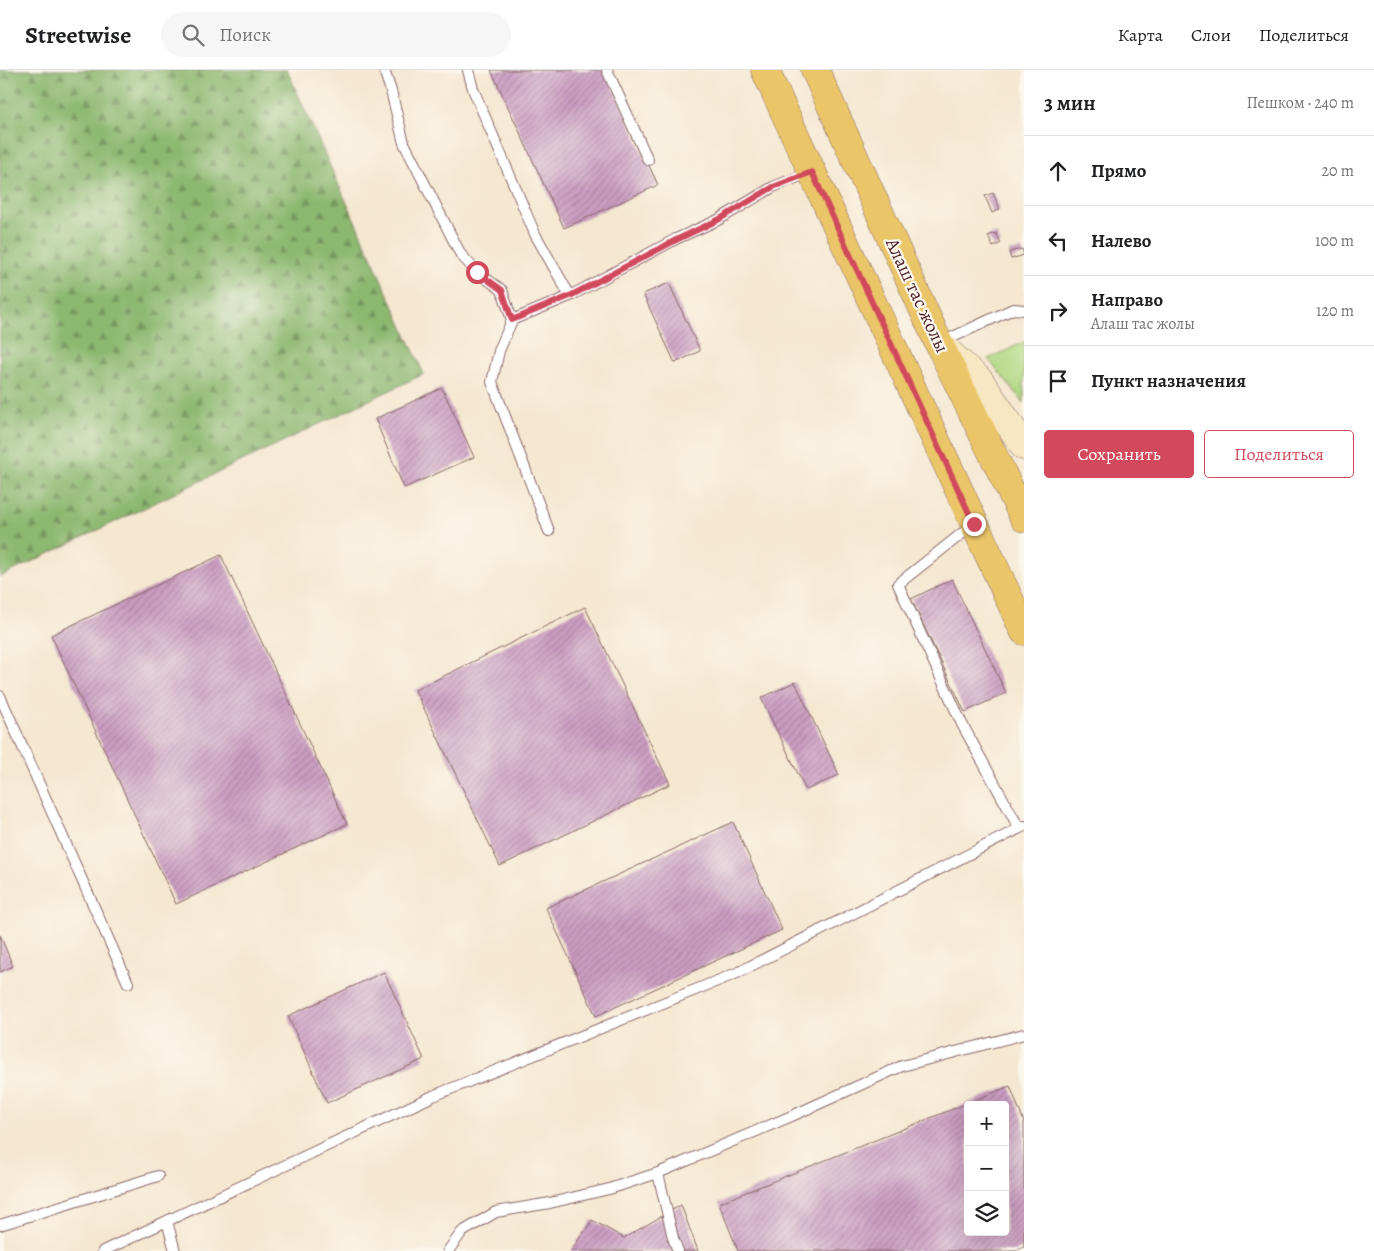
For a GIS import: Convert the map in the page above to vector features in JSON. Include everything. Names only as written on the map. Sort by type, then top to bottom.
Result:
[{"type":"main road","points":[[766,70],[1024,631]]},
{"type":"main road","name":"Алаш тас жолы","points":[[815,70],[940,345],[1024,518]]},
{"type":"main road","points":[[940,345],[979,380],[1024,446]]},
{"type":"lane","points":[[384,70],[404,143],[461,255],[477,272],[502,290],[512,320],[499,351],[492,382],[549,531]]},
{"type":"lane","points":[[468,70],[473,89],[535,234],[570,296]]},
{"type":"lane","points":[[607,70],[648,160]]},
{"type":"lane","points":[[512,320],[570,296],[718,220],[773,187],[812,172]]},
{"type":"lane","points":[[940,345],[1024,304]]},
{"type":"lane","points":[[1013,309],[1024,310]]},
{"type":"lane","points":[[103,1251],[433,1096],[737,973],[1021,827],[962,724],[898,584],[974,524]]},
{"type":"lane","points":[[0,696],[128,983]]},
{"type":"lane","points":[[448,1251],[462,1232],[496,1212],[550,1204],[609,1189],[658,1173],[794,1115],[902,1066],[1024,1034]]},
{"type":"lane","points":[[658,1173],[673,1238],[678,1251]]},
{"type":"lane","points":[[0,1225],[158,1176]]},
{"type":"lane","points":[[167,1221],[175,1251]]},
{"type":"lane","points":[[670,1251],[673,1238]]},
{"type":"green space","points":[[0,70],[287,70],[424,374],[0,577]]},
{"type":"green space","points":[[1024,342],[1024,403],[988,359]]},
{"type":"building","points":[[491,70],[605,70],[658,185],[564,228]]},
{"type":"building","points":[[993,193],[1000,209],[992,213],[985,196]]},
{"type":"building","points":[[996,233],[1001,243],[993,247],[988,236]]},
{"type":"building","points":[[1022,249],[1024,255],[1011,259],[1009,252]]},
{"type":"building","points":[[669,283],[700,351],[675,363],[643,294]]},
{"type":"building","points":[[442,388],[474,457],[404,488],[375,419]]},
{"type":"building","points":[[221,555],[347,824],[176,904],[51,635]]},
{"type":"building","points":[[952,579],[1006,693],[965,712],[911,599]]},
{"type":"building","points":[[585,607],[670,784],[500,866],[415,690]]},
{"type":"building","points":[[795,682],[839,775],[806,790],[761,698]]},
{"type":"building","points":[[733,822],[782,930],[596,1016],[546,908]]},
{"type":"building","points":[[0,935],[13,966],[0,972]]},
{"type":"building","points":[[384,972],[424,1059],[327,1103],[288,1016]]},
{"type":"building","points":[[1010,1086],[1024,1122],[1024,1247],[1015,1251],[738,1251],[719,1203],[964,1104],[964,1236],[1009,1236],[1009,1101],[973,1101]]},
{"type":"building","points":[[681,1205],[698,1251],[571,1251],[592,1220],[624,1238]]},
{"type":"route","points":[[477,272],[502,290],[512,320],[570,296],[718,220],[773,187],[812,172],[974,524]]}]
